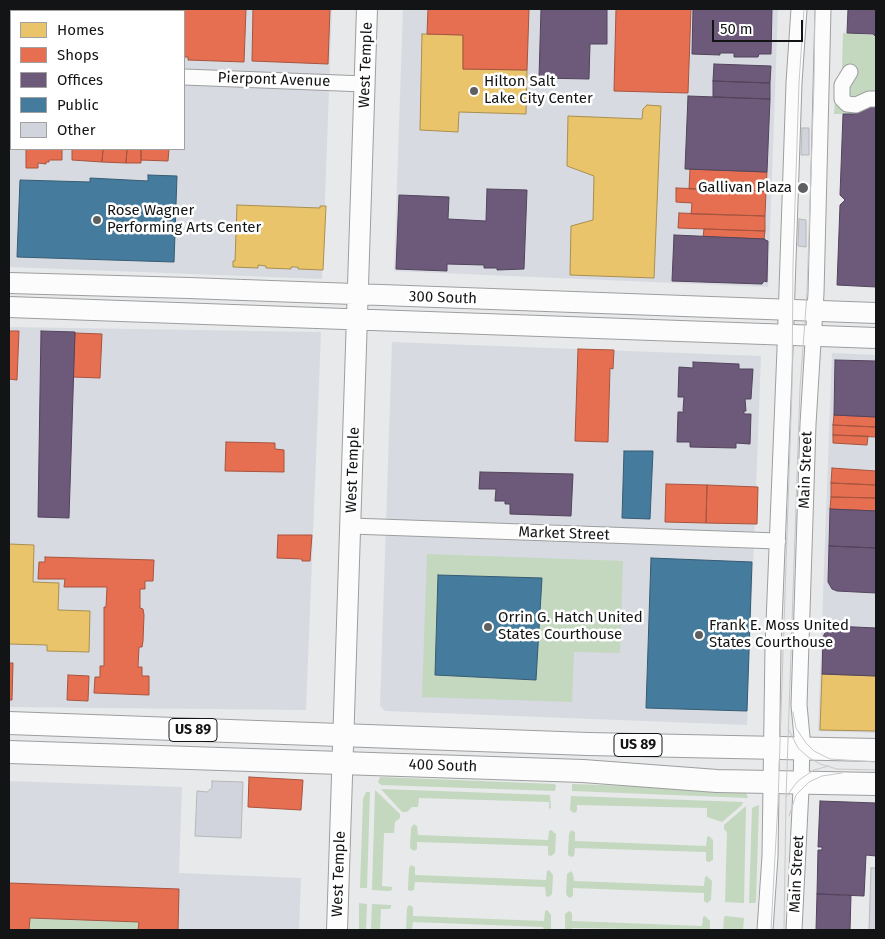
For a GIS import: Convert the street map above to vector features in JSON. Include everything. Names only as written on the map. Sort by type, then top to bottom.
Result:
[{"type":"main road","name":"400 South","points":[[9,723],[579,744],[876,750]]},
{"type":"main road","name":"400 South","points":[[9,752],[583,771],[716,781],[876,784]]},
{"type":"street","name":"West Temple","points":[[337,930],[368,9]]},
{"type":"street","name":"Main Street","points":[[765,930],[770,856],[773,648],[798,9]]},
{"type":"street","name":"Main Street","points":[[794,930],[802,782],[800,686],[808,424],[814,324],[822,98],[823,9]]},
{"type":"street","points":[[850,72],[842,85],[842,99],[847,104],[856,105],[869,99],[876,99]]},
{"type":"street","name":"Pierpont Avenue","points":[[185,77],[365,84]]},
{"type":"street","name":"300 South","points":[[9,282],[564,302],[786,323]]},
{"type":"street","points":[[563,326],[564,302]]},
{"type":"street","name":"300 South","points":[[9,307],[563,326],[814,324],[876,338]]},
{"type":"street","name":"300 South","points":[[814,324],[876,313]]},
{"type":"street","points":[[814,324],[876,328]]},
{"type":"street","name":"Market Street","points":[[351,526],[778,541]]},
{"type":"shaded area","points":[[9,9],[332,9],[322,279],[9,267]]},
{"type":"shaded area","points":[[403,9],[778,9],[768,287],[394,271]]},
{"type":"shaded area","points":[[9,327],[321,332],[306,710],[9,707]]},
{"type":"shaded area","points":[[392,342],[761,356],[747,725],[385,711],[380,706]]},
{"type":"shaded area","points":[[832,353],[876,355],[876,733],[818,731]]},
{"type":"shaded area","points":[[9,781],[182,787],[179,873],[301,878],[299,930],[9,930]]},
{"type":"green space","points":[[843,33],[873,35],[876,37],[876,105],[867,105],[854,114],[834,114],[836,81],[842,69]]},
{"type":"green space","points":[[427,554],[623,561],[620,653],[574,652],[572,702],[422,697]]},
{"type":"green space","points":[[380,777],[556,785],[555,791],[381,785],[378,782]]},
{"type":"green space","points":[[572,784],[745,790],[748,798],[572,791]]},
{"type":"green space","points":[[381,789],[550,795],[551,808],[549,809],[549,802],[419,798],[418,807],[412,807],[407,812],[402,812]]},
{"type":"green space","points":[[375,790],[400,814],[400,818],[395,822],[394,833],[384,833],[382,886],[392,887],[392,890],[389,891],[372,890]]},
{"type":"green space","points":[[366,792],[370,792],[367,888],[360,888],[363,799]]},
{"type":"green space","points":[[571,796],[743,802],[722,822],[707,817],[707,808],[577,805],[577,811],[574,813],[570,810]]},
{"type":"green space","points":[[759,805],[756,901],[755,903],[749,903],[752,808]]},
{"type":"green space","points":[[746,806],[744,903],[725,902],[727,832],[724,829],[724,825]]},
{"type":"green space","points":[[414,824],[417,826],[418,835],[548,840],[549,831],[551,830],[556,834],[555,853],[551,856],[548,855],[548,846],[417,842],[417,849],[414,851],[410,847],[411,828]]},
{"type":"green space","points":[[571,830],[575,832],[575,841],[706,846],[707,837],[709,836],[713,840],[713,860],[706,861],[706,852],[575,848],[574,856],[571,857],[568,853]]},
{"type":"green space","points":[[411,865],[415,867],[415,875],[546,880],[547,871],[549,870],[553,875],[552,894],[549,897],[546,896],[545,887],[415,882],[414,890],[411,891],[408,890],[408,887],[409,868]]},
{"type":"green space","points":[[571,871],[574,881],[704,886],[705,877],[707,876],[712,881],[711,900],[707,903],[704,901],[704,893],[573,888],[573,896],[570,898],[566,893],[567,874]]},
{"type":"green space","points":[[359,903],[367,904],[366,930],[359,930]]},
{"type":"green space","points":[[372,904],[391,905],[389,909],[381,909],[380,930],[371,930]]},
{"type":"green space","points":[[409,905],[413,907],[413,916],[544,921],[545,911],[547,910],[551,915],[551,930],[544,930],[543,927],[413,922],[412,930],[406,930],[407,908]]},
{"type":"green space","points":[[569,911],[572,913],[572,921],[702,926],[703,917],[705,916],[710,921],[710,930],[572,928],[571,930],[565,930],[565,914]]},
{"type":"green space","points":[[725,916],[744,918],[743,930],[723,930]]},
{"type":"green space","points":[[30,918],[139,922],[138,930],[29,930]]},
{"type":"building: Homes","name":"Hilton Salt Lake City Center","points":[[422,34],[463,35],[463,69],[527,70],[526,114],[459,112],[458,132],[420,130]]},
{"type":"building: Homes","points":[[647,105],[661,106],[654,278],[570,275],[571,226],[593,220],[594,176],[567,166],[568,116],[642,119],[643,109]]},
{"type":"building: Homes","points":[[237,205],[320,208],[320,206],[326,206],[323,270],[298,269],[298,267],[291,267],[291,269],[266,268],[266,266],[258,265],[258,268],[233,267],[233,261],[235,261]]},
{"type":"building: Homes","points":[[9,544],[34,545],[33,582],[59,583],[58,610],[90,611],[89,652],[47,651],[47,645],[9,644]]},
{"type":"building: Homes","points":[[822,674],[876,676],[876,731],[820,730]]},
{"type":"building: Shops","points":[[9,9],[105,9],[10,10],[9,53]]},
{"type":"building: Shops","points":[[246,9],[244,62],[188,60],[188,57],[185,57],[185,10],[149,10]]},
{"type":"building: Shops","points":[[253,9],[330,9],[328,64],[252,61]]},
{"type":"building: Shops","points":[[428,9],[529,9],[527,70],[463,69],[463,35],[427,34]]},
{"type":"building: Shops","points":[[616,9],[691,9],[688,93],[614,91]]},
{"type":"building: Shops","points":[[26,150],[62,150],[62,160],[49,160],[46,164],[38,163],[38,168],[26,168]]},
{"type":"building: Shops","points":[[72,150],[103,150],[102,162],[72,160]]},
{"type":"building: Shops","points":[[103,150],[127,150],[126,163],[102,162]]},
{"type":"building: Shops","points":[[127,150],[141,150],[141,163],[126,163]]},
{"type":"building: Shops","points":[[141,150],[169,150],[168,161],[141,160]]},
{"type":"building: Shops","points":[[690,169],[767,172],[766,191],[689,189]]},
{"type":"building: Shops","points":[[676,188],[766,191],[765,216],[691,214],[692,203],[676,202]]},
{"type":"building: Shops","points":[[679,213],[765,216],[765,231],[678,228]]},
{"type":"building: Shops","points":[[704,229],[765,231],[764,239],[703,237]]},
{"type":"building: Shops","points":[[9,331],[19,331],[17,380],[9,379]]},
{"type":"building: Shops","points":[[75,333],[102,334],[100,378],[73,377]]},
{"type":"building: Shops","points":[[578,349],[614,350],[613,369],[610,368],[608,442],[575,441]]},
{"type":"building: Shops","points":[[834,415],[876,417],[876,427],[833,425]]},
{"type":"building: Shops","points":[[833,425],[876,427],[876,437],[833,435]]},
{"type":"building: Shops","points":[[833,435],[868,436],[867,445],[833,443]]},
{"type":"building: Shops","points":[[226,442],[275,443],[275,449],[284,450],[284,472],[225,471]]},
{"type":"building: Shops","points":[[832,468],[876,471],[876,485],[831,483]]},
{"type":"building: Shops","points":[[831,483],[876,485],[876,498],[831,497]]},
{"type":"building: Shops","points":[[666,484],[707,485],[706,523],[665,522]]},
{"type":"building: Shops","points":[[707,485],[758,487],[757,524],[706,523]]},
{"type":"building: Shops","points":[[831,497],[876,498],[876,511],[830,509]]},
{"type":"building: Shops","points":[[278,535],[312,535],[310,561],[277,558]]},
{"type":"building: Shops","points":[[45,557],[154,560],[153,581],[145,581],[145,589],[140,589],[140,608],[143,609],[144,615],[143,641],[142,647],[139,647],[138,667],[142,667],[142,676],[149,676],[149,695],[94,693],[95,677],[100,677],[100,666],[104,666],[104,607],[106,607],[107,587],[64,587],[65,579],[38,579],[39,562],[45,562]]},
{"type":"building: Shops","points":[[9,663],[13,663],[12,700],[9,700]]},
{"type":"building: Shops","points":[[68,675],[89,676],[88,701],[67,700]]},
{"type":"building: Shops","points":[[249,777],[303,780],[301,810],[248,807]]},
{"type":"building: Shops","points":[[9,883],[179,889],[178,930],[138,930],[139,922],[30,918],[29,930],[9,930]]},
{"type":"building: Offices","points":[[541,9],[607,9],[607,44],[590,44],[589,79],[539,78]]},
{"type":"building: Offices","points":[[693,9],[772,9],[771,54],[759,54],[758,57],[734,57],[734,53],[720,53],[720,55],[692,54]]},
{"type":"building: Offices","points":[[848,9],[876,9],[876,37],[873,34],[847,33]]},
{"type":"building: Offices","points":[[714,64],[771,66],[770,83],[713,81]]},
{"type":"building: Offices","points":[[713,81],[770,83],[770,99],[713,97]]},
{"type":"building: Offices","points":[[688,96],[770,99],[767,172],[685,169]]},
{"type":"building: Offices","points":[[876,105],[876,287],[837,285],[840,205],[845,200],[840,195],[843,114],[854,114],[859,110]]},
{"type":"building: Offices","points":[[487,189],[527,190],[524,269],[497,270],[497,268],[484,268],[484,265],[447,264],[447,271],[396,269],[399,195],[449,197],[448,219],[486,221]]},
{"type":"building: Offices","points":[[674,235],[765,239],[768,241],[767,282],[764,281],[762,284],[672,281]]},
{"type":"building: Offices","points":[[41,331],[75,332],[69,518],[38,517]]},
{"type":"building: Offices","points":[[835,360],[876,361],[876,417],[834,415]]},
{"type":"building: Offices","points":[[693,362],[739,364],[739,369],[753,369],[751,399],[745,399],[746,411],[744,411],[744,414],[751,414],[750,444],[736,443],[736,448],[690,447],[690,442],[677,442],[678,412],[684,412],[684,397],[678,397],[679,367],[693,368]]},
{"type":"building: Offices","points":[[480,472],[573,474],[571,516],[510,514],[510,504],[505,504],[505,501],[495,501],[496,489],[479,489]]},
{"type":"building: Offices","points":[[830,509],[876,511],[876,548],[829,546]]},
{"type":"building: Offices","points":[[829,546],[876,548],[876,593],[837,591],[832,589],[828,582]]},
{"type":"building: Offices","points":[[833,626],[876,628],[876,676],[822,674],[823,637]]},
{"type":"building: Offices","points":[[820,801],[876,803],[876,856],[866,855],[864,896],[817,894],[818,850],[822,850],[822,847],[818,847]]},
{"type":"building: Offices","points":[[817,894],[851,895],[850,930],[816,930]]},
{"type":"building: Public","name":"Rose Wagner Performing Arts Center","points":[[148,175],[177,176],[174,262],[17,257],[20,180],[90,182],[90,178],[148,181]]},
{"type":"building: Public","points":[[624,451],[653,451],[650,519],[622,518]]},
{"type":"building: Public","name":"Frank E. Moss United States Courthouse","points":[[651,558],[752,562],[747,711],[646,708]]},
{"type":"building: Public","name":"Orrin G. Hatch United States Courthouse","points":[[438,575],[542,578],[536,680],[435,675]]},
{"type":"building: Other","points":[[802,128],[809,128],[809,155],[801,155]]},
{"type":"building: Other","points":[[799,219],[806,220],[806,247],[798,246]]},
{"type":"building: Other","points":[[212,781],[243,782],[241,838],[195,836],[197,791],[207,792],[212,788]]},
{"type":"building: Other","points":[[871,868],[876,868],[876,930],[869,930]]},
{"type":"tram line","points":[[771,930],[778,802],[792,387],[793,265],[799,83],[804,9]]},
{"type":"tram line","points":[[784,930],[786,798],[800,388],[807,293],[815,9]]},
{"type":"tram line","points":[[793,712],[796,728],[814,751],[830,759],[876,762]]},
{"type":"tram line","points":[[789,730],[798,748],[820,764],[837,769],[876,770]]},
{"type":"tram line","points":[[786,797],[802,778],[814,770],[829,766]]},
{"type":"tram line","points":[[789,816],[796,795],[809,782],[822,776],[842,773]]},
{"type":"place","name":"Hilton Salt Lake City Center","points":[[474,91]]},
{"type":"place","name":"Gallivan Plaza","points":[[803,188]]},
{"type":"place","name":"Rose Wagner Performing Arts Center","points":[[97,220]]},
{"type":"place","name":"Orrin G. Hatch United States Courthouse","points":[[488,627]]},
{"type":"place","name":"Frank E. Moss United States Courthouse","points":[[699,635]]}]
